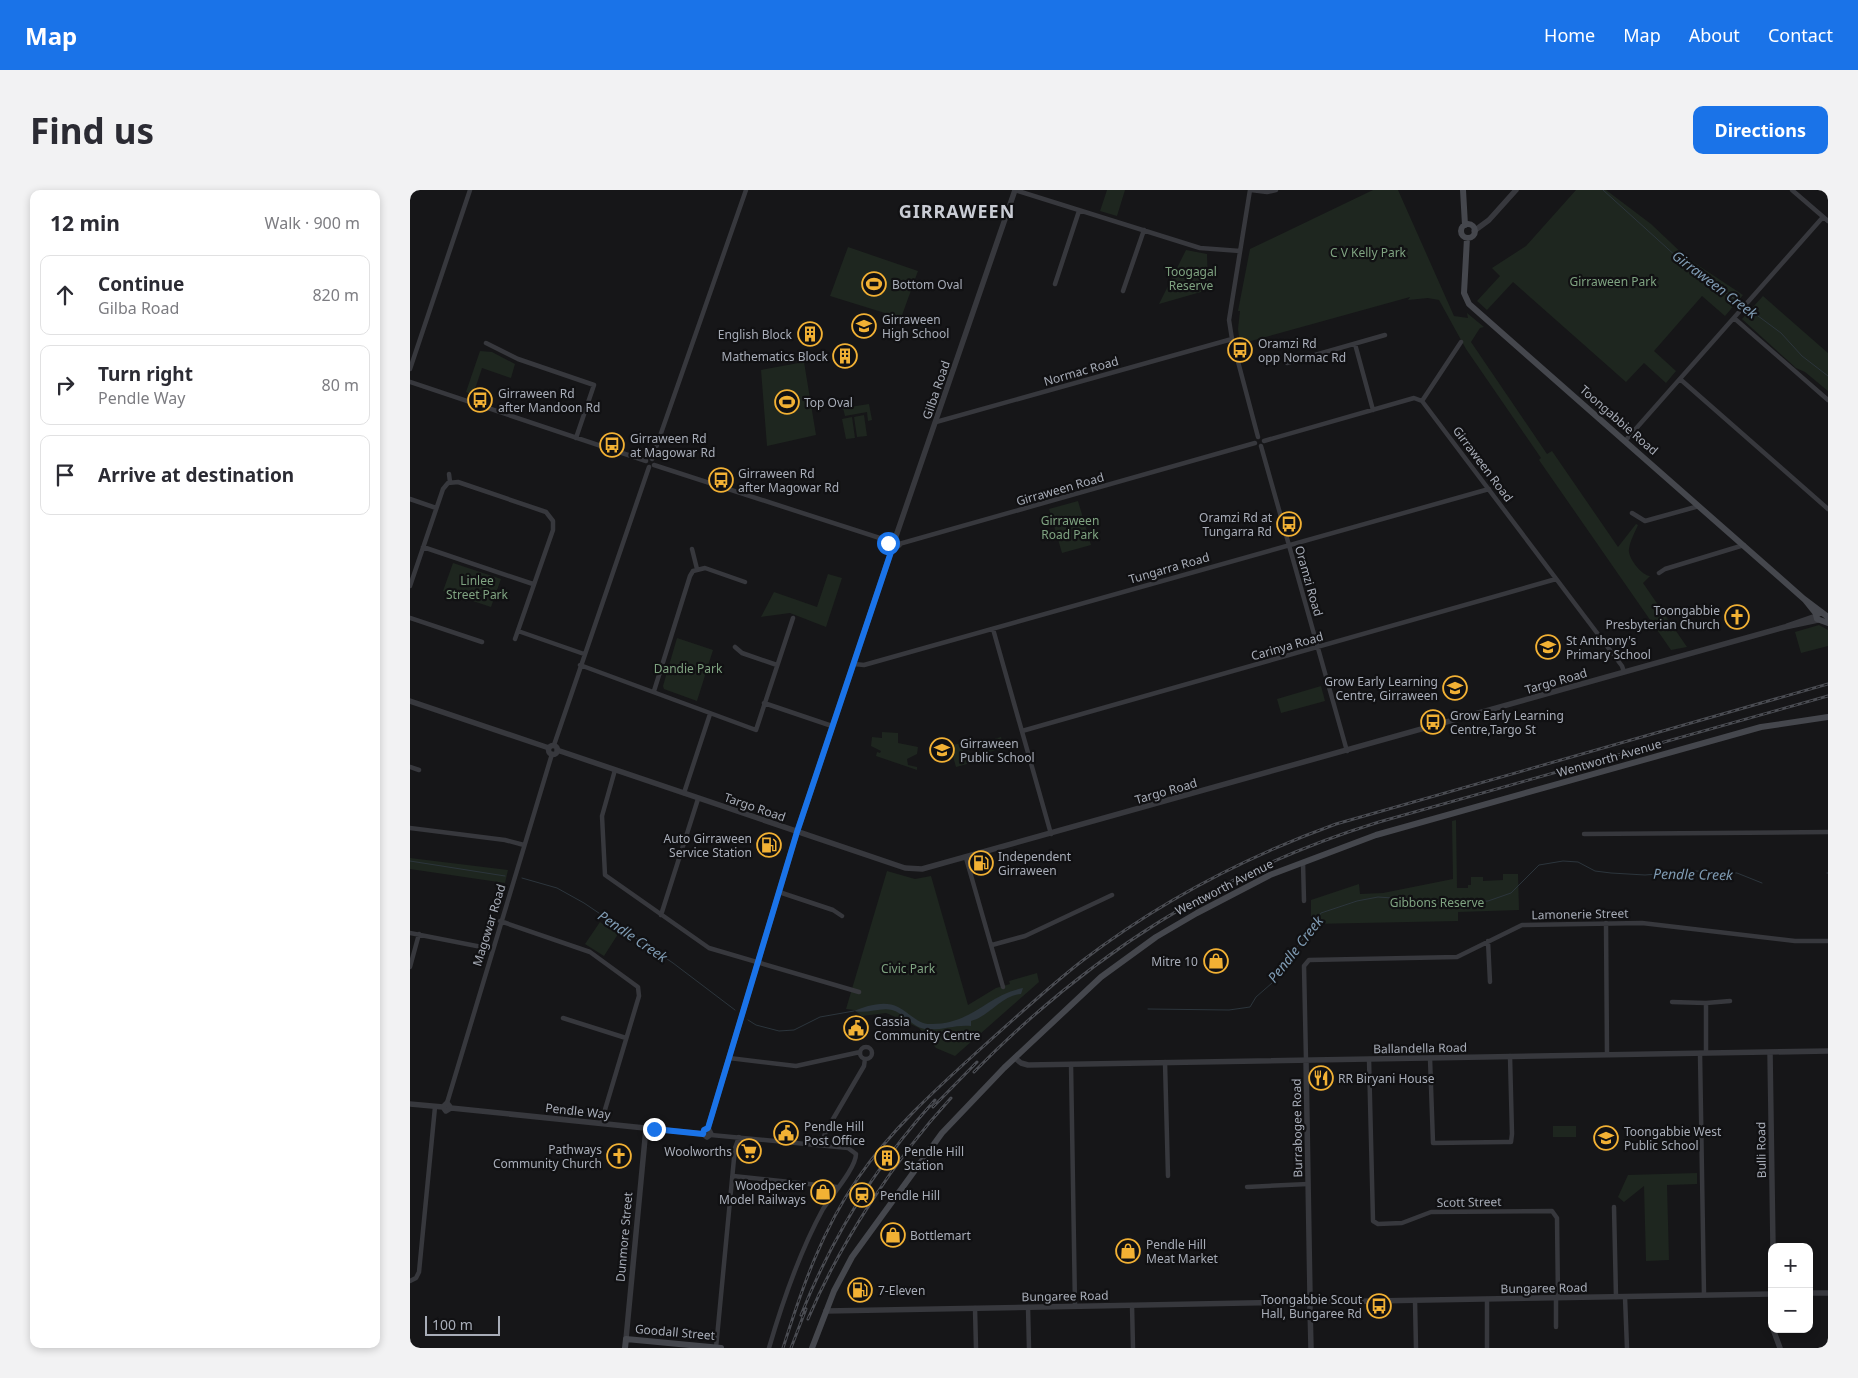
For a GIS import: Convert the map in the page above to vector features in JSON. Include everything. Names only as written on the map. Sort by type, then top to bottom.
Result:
[{"type":"main road","points":[[1463,190],[1465,224],[1461,233],[1467,238],[1473,235],[1474,231],[1471,225],[1465,224]]},
{"type":"main road","name":"Toongabbie Road","points":[[1467,238],[1464,293],[1469,304],[1745,545],[1822,618]]},
{"type":"main road","name":"Wentworth Avenue","points":[[812,1348],[826,1310],[852,1257],[923,1157],[953,1121],[1015,1058],[1101,977],[1142,946],[1220,900],[1303,862],[1386,832],[1774,723],[1828,717]]},
{"type":"main road","name":"Goodall Street","points":[[626,1339],[721,1348]]},
{"type":"main road","name":"Dunmore Street","points":[[625,1348],[626,1339]]},
{"type":"street","points":[[410,369],[470,190]]},
{"type":"street","points":[[654,465],[649,467],[649,460],[746,190]]},
{"type":"street","points":[[1015,190],[1200,248],[1240,251]]},
{"type":"street","name":"Gilba Road","points":[[897,541],[1015,190]]},
{"type":"street","points":[[1264,440],[1261,446],[1255,443],[1258,437],[1232,339],[1229,320],[1251,190],[1267,192],[1276,190]]},
{"type":"street","points":[[1474,231],[1489,220],[1516,190]]},
{"type":"street","points":[[1792,190],[1828,221]]},
{"type":"street","points":[[1055,284],[1079,211]]},
{"type":"street","points":[[1625,441],[1823,217]]},
{"type":"street","points":[[1123,292],[1144,230]]},
{"type":"street","points":[[1734,318],[1828,400]]},
{"type":"street","points":[[1286,363],[1385,335]]},
{"type":"street","name":"Normac Road","points":[[936,422],[1232,339]]},
{"type":"street","points":[[1258,437],[1264,440],[1414,398],[1422,401],[1462,342]]},
{"type":"street","points":[[486,343],[518,359],[594,385],[576,438]]},
{"type":"street","points":[[1354,344],[1373,410]]},
{"type":"street","points":[[1680,379],[1828,508]]},
{"type":"street","points":[[410,381],[576,438],[649,460],[654,465],[889,541],[897,541],[897,548],[892,549]]},
{"type":"street","name":"Girraween Road","points":[[1422,401],[1622,666],[1624,672]]},
{"type":"street","name":"Girraween Road","points":[[897,541],[1255,443]]},
{"type":"street","name":"Oramzi Road","points":[[1261,446],[1347,751]]},
{"type":"street","name":"Magowar Road","points":[[447,1106],[500,921],[553,749],[580,665],[649,467]]},
{"type":"street","points":[[448,474],[450,482]]},
{"type":"street","points":[[410,586],[444,487],[450,482],[458,482],[549,514],[553,521],[553,530],[515,639]]},
{"type":"street","name":"Tungarra Road","points":[[854,664],[864,665],[1489,488]]},
{"type":"street","points":[[410,499],[436,508]]},
{"type":"street","points":[[1632,513],[1644,521],[1701,506]]},
{"type":"street","points":[[889,541],[889,546],[892,549]]},
{"type":"street","points":[[1659,573],[1665,569],[1745,545]]},
{"type":"street","points":[[423,547],[533,584]]},
{"type":"street","points":[[692,548],[696,569]]},
{"type":"street","points":[[769,1348],[796,1265],[815,1225],[856,1156],[851,1149],[739,1137],[711,1135],[706,1137],[703,1134],[704,1130],[708,1128],[797,832],[892,549]]},
{"type":"street","points":[[654,691],[690,576],[696,569],[704,568],[745,582]]},
{"type":"street","name":"Carinya Road","points":[[1022,731],[1556,578]]},
{"type":"street","points":[[410,618],[482,642]]},
{"type":"street","points":[[580,665],[756,730],[793,618]]},
{"type":"street","name":"Targo Road","points":[[410,701],[908,869],[929,868],[1822,618]]},
{"type":"street","points":[[993,629],[1051,834]]},
{"type":"street","points":[[518,631],[584,654]]},
{"type":"street","points":[[736,647],[742,653],[777,665]]},
{"type":"street","points":[[764,703],[832,726]]},
{"type":"street","points":[[684,794],[710,714]]},
{"type":"street","points":[[410,767],[419,770]]},
{"type":"street","points":[[616,770],[602,816],[605,875],[709,948],[757,964],[859,992]]},
{"type":"street","points":[[662,915],[698,798]]},
{"type":"street","points":[[410,828],[505,840],[524,845]]},
{"type":"street","points":[[1584,834],[1828,832]]},
{"type":"street","points":[[966,858],[1003,987]]},
{"type":"street","points":[[1303,862],[1304,901]]},
{"type":"street","points":[[779,892],[833,910],[842,916]]},
{"type":"street","points":[[992,945],[1026,936],[1112,895]]},
{"type":"street","points":[[500,921],[583,948],[638,988],[639,996],[601,1123]]},
{"type":"street","name":"Lamonerie Street","points":[[1309,960],[1457,957],[1522,925],[1642,923],[1795,941],[1828,941]]},
{"type":"street","points":[[1606,924],[1607,1054]]},
{"type":"street","points":[[410,932],[492,949]]},
{"type":"street","points":[[410,967],[419,934]]},
{"type":"street","points":[[1488,941],[1490,982]]},
{"type":"street","name":"Burrabogee Road","points":[[1309,960],[1304,966],[1310,1296]]},
{"type":"street","points":[[1672,1002],[1706,1003],[1730,1001]]},
{"type":"street","points":[[1704,1295],[1703,1053],[1706,1003]]},
{"type":"street","points":[[563,1018],[626,1038]]},
{"type":"street","points":[[729,1058],[796,1066],[860,1052],[864,1047],[871,1049],[871,1057],[865,1059]]},
{"type":"street","name":"Ballandella Road","points":[[1015,1058],[1026,1065],[1828,1051]]},
{"type":"street","points":[[860,1052],[861,1056],[865,1059]]},
{"type":"street","name":"Bulli Road","points":[[1770,1052],[1773,1243]]},
{"type":"street","points":[[1430,1058],[1433,1143],[1511,1142],[1510,1056]]},
{"type":"street","points":[[821,1145],[826,1131],[864,1066],[865,1059]]},
{"type":"street","name":"Scott Street","points":[[1369,1059],[1373,1221],[1378,1224],[1400,1224],[1431,1212],[1552,1211],[1557,1218],[1557,1298]]},
{"type":"street","points":[[1165,1062],[1168,1176]]},
{"type":"street","points":[[1072,1064],[1076,1306]]},
{"type":"street","name":"Pendle Way","points":[[410,1104],[435,1107],[447,1106],[703,1134]]},
{"type":"street","points":[[410,1281],[416,1278],[419,1272],[435,1107]]},
{"type":"street","name":"Dunmore Street","points":[[626,1339],[646,1128]]},
{"type":"street","points":[[708,1128],[711,1131],[711,1135]]},
{"type":"street","points":[[716,1348],[735,1148],[739,1137]]},
{"type":"street","points":[[733,1176],[837,1187]]},
{"type":"street","points":[[1246,1187],[1308,1184]]},
{"type":"street","points":[[1614,1207],[1616,1297]]},
{"type":"street","points":[[1813,1293],[1828,1293]]},
{"type":"street","name":"Bungaree Road","points":[[1316,1302],[1768,1294]]},
{"type":"street","points":[[1310,1307],[1316,1302],[1310,1296],[1304,1302],[1310,1307],[1311,1348]]},
{"type":"street","points":[[1625,1297],[1626,1348]]},
{"type":"street","points":[[1556,1327],[1557,1298]]},
{"type":"street","points":[[1486,1299],[1487,1348]]},
{"type":"street","points":[[1415,1300],[1416,1348]]},
{"type":"street","name":"Bungaree Road","points":[[826,1310],[1304,1302]]},
{"type":"street","points":[[1132,1305],[1133,1348]]},
{"type":"street","points":[[1028,1307],[1029,1348]]},
{"type":"street","points":[[975,1308],[976,1348]]},
{"type":"street","points":[[1774,1333],[1780,1348]]},
{"type":"green space","points":[[1107,190],[1125,190],[1117,216],[1100,211]]},
{"type":"green space","name":"C V Kelly Park","points":[[1373,190],[1398,190],[1454,316],[1468,318],[1467,313],[1484,327],[1480,328],[1471,342],[1547,454],[1552,451],[1618,547],[1636,524],[1638,525],[1630,546],[1630,557],[1639,570],[1650,576],[1643,583],[1687,647],[1671,650],[1539,460],[1541,458],[1466,349],[1439,300],[1428,298],[1408,300],[1410,297],[1240,344],[1238,329],[1240,311],[1238,311],[1250,249]]},
{"type":"green space","name":"Girraween Park","points":[[1576,190],[1606,190],[1651,224],[1687,258],[1743,295],[1725,316],[1702,296],[1654,351],[1676,371],[1666,383],[1644,363],[1626,382],[1513,282],[1487,310],[1477,301],[1500,276],[1492,268],[1526,246]]},
{"type":"green space","name":"Bottom Oval","points":[[848,247],[918,271],[901,318],[830,296]]},
{"type":"green space","name":"Toogagal Reserve","points":[[1186,250],[1207,254],[1208,290],[1159,304]]},
{"type":"green space","points":[[1763,296],[1828,353],[1828,391],[1805,372],[1796,368],[1742,319]]},
{"type":"green space","points":[[480,351],[492,352],[515,364],[511,378],[482,368],[473,395],[466,392]]},
{"type":"green space","name":"Top Oval","points":[[804,362],[816,435],[767,446],[761,370]]},
{"type":"green space","points":[[869,404],[872,420],[868,421],[867,412],[845,416],[843,408]]},
{"type":"green space","points":[[864,415],[867,436],[857,437],[854,417]]},
{"type":"green space","points":[[852,417],[855,438],[846,439],[842,419]]},
{"type":"green space","name":"Girraween Road Park","points":[[1078,501],[1091,545],[1062,553],[1049,509]]},
{"type":"green space","name":"Linlee Street Park","points":[[453,563],[501,579],[491,607],[443,591]]},
{"type":"green space","points":[[828,574],[842,578],[826,627],[790,613],[761,617],[774,592],[817,607]]},
{"type":"green space","points":[[1819,625],[1828,630],[1828,646],[1801,653],[1795,632]]},
{"type":"green space","name":"Dandie Park","points":[[677,638],[713,650],[697,701],[664,689],[663,686]]},
{"type":"green space","points":[[1321,686],[1325,701],[1281,713],[1277,699]]},
{"type":"green space","points":[[882,732],[898,733],[898,743],[918,747],[917,754],[907,759],[908,765],[917,767],[917,770],[876,756],[877,752],[880,753],[881,751],[871,746],[872,737],[882,738]]},
{"type":"green space","points":[[1001,737],[1004,748],[985,753],[982,743]]},
{"type":"green space","points":[[961,743],[967,764],[956,767],[950,746]]},
{"type":"green space","name":"Gibbons Reserve","points":[[1456,820],[1457,888],[1468,888],[1468,885],[1471,885],[1471,877],[1483,877],[1483,881],[1503,880],[1503,874],[1518,874],[1519,910],[1458,912],[1458,921],[1311,924],[1311,900],[1359,884],[1360,894],[1383,893],[1453,879],[1452,821]]},
{"type":"green space","points":[[410,858],[508,870],[505,883],[410,869]]},
{"type":"green space","name":"Civic Park","points":[[887,871],[915,879],[931,876],[968,1005],[996,988],[1010,984],[1009,981],[1037,973],[1039,982],[955,1056],[936,1048],[919,1028],[898,1018],[886,1013],[862,1016],[854,1010],[846,1009]]},
{"type":"green space","points":[[600,922],[618,934],[604,956],[585,944]]},
{"type":"green space","points":[[1553,1126],[1576,1126],[1576,1137],[1553,1137]]},
{"type":"green space","points":[[1697,1173],[1697,1184],[1667,1185],[1669,1260],[1646,1261],[1644,1186],[1624,1202],[1618,1197],[1628,1175]]},
{"type":"shaded area","points":[[1023,988],[1021,994],[1008,998],[984,1015],[971,1021],[971,1026],[925,1029],[916,1026],[892,1010],[854,1011],[870,1006],[887,1004],[902,1009],[922,1023],[946,1023],[969,1014],[1010,992]]},
{"type":"waterway","name":"Girraween Creek","points":[[1603,190],[1678,258],[1743,305]]},
{"type":"waterway","name":"Girraween Creek","points":[[1746,307],[1781,333],[1802,356],[1828,376]]},
{"type":"waterway","points":[[410,861],[505,876]]},
{"type":"waterway","name":"Pendle Creek","points":[[1148,1009],[1229,1010],[1250,1007],[1256,997],[1272,983],[1321,913],[1357,901],[1378,897],[1463,903],[1488,901],[1511,893],[1539,865],[1563,861],[1578,862],[1595,871],[1611,873],[1645,875],[1695,871],[1737,873],[1762,883]]},
{"type":"waterway","name":"Pendle Creek","points":[[522,878],[557,888],[584,903],[673,963],[735,1010]]},
{"type":"waterway","name":"Pendle Creek","points":[[748,1020],[756,1025],[779,1031],[794,1030],[820,1017],[854,1011]]},
{"type":"railway","points":[[783,1348],[823,1239],[845,1198],[884,1144],[945,1081],[1042,994],[1082,961],[1141,919],[1236,866],[1336,824],[1828,684]]},
{"type":"railway","points":[[974,1072],[1018,1029],[1111,954],[1160,921],[1265,865],[1321,842],[1379,822],[1828,696]]},
{"type":"railway","points":[[933,1107],[977,1062]]},
{"type":"railway","points":[[808,1319],[836,1261],[871,1203],[910,1148],[951,1098]]},
{"type":"railway","points":[[801,1315],[827,1257],[858,1202],[875,1175],[935,1100]]},
{"type":"railway","points":[[791,1348],[806,1309]]},
{"type":"place","name":"Bottom Oval","points":[[874,284]]},
{"type":"place","name":"Girraween High School","points":[[864,326]]},
{"type":"place","name":"English Block","points":[[810,334]]},
{"type":"place","name":"Oramzi Rd opp Normac Rd","points":[[1240,350]]},
{"type":"place","name":"Mathematics Block","points":[[845,356]]},
{"type":"place","name":"Girraween Rd after Mandoon Rd","points":[[480,400]]},
{"type":"place","name":"Top Oval","points":[[787,402]]},
{"type":"place","name":"Girraween Rd at Magowar Rd","points":[[612,445]]},
{"type":"place","name":"Girraween Rd after Magowar Rd","points":[[721,480]]},
{"type":"place","name":"Oramzi Rd at Tungarra Rd","points":[[1289,524]]},
{"type":"place","name":"Toongabbie Presbyterian Church","points":[[1737,617]]},
{"type":"place","name":"St Anthony's Primary School","points":[[1548,647]]},
{"type":"place","name":"Grow Early Learning Centre, Girraween","points":[[1455,688]]},
{"type":"place","name":"Grow Early Learning Centre,Targo St","points":[[1433,722]]},
{"type":"place","name":"Girraween Public School","points":[[942,750]]},
{"type":"place","name":"Auto Girraween Service Station","points":[[769,845]]},
{"type":"place","name":"Independent Girraween","points":[[981,863]]},
{"type":"place","name":"Mitre 10","points":[[1216,961]]},
{"type":"place","name":"Cassia Community Centre","points":[[856,1028]]},
{"type":"place","name":"RR Biryani House","points":[[1321,1078]]},
{"type":"place","name":"Pendle Hill Post Office","points":[[786,1133]]},
{"type":"place","name":"Toongabbie West Public School","points":[[1606,1138]]},
{"type":"place","name":"Woolworths","points":[[749,1151]]},
{"type":"place","name":"Pathways Community Church","points":[[619,1156]]},
{"type":"place","name":"Pendle Hill Station","points":[[887,1158]]},
{"type":"place","name":"Woodpecker Model Railways","points":[[823,1192]]},
{"type":"place","name":"Pendle Hill","points":[[862,1195]]},
{"type":"place","name":"Bottlemart","points":[[893,1235]]},
{"type":"place","name":"Pendle Hill Meat Market","points":[[1128,1251]]},
{"type":"place","name":"7-Eleven","points":[[860,1290]]},
{"type":"place","name":"Toongabbie Scout Hall, Bungaree Rd","points":[[1379,1306]]},
{"type":"district","name":"GIRRAWEEN","points":[[957,211]]},
{"type":"route","points":[[654,1129],[703,1134],[704,1130],[708,1128],[797,832],[892,549],[888,543]]}]
